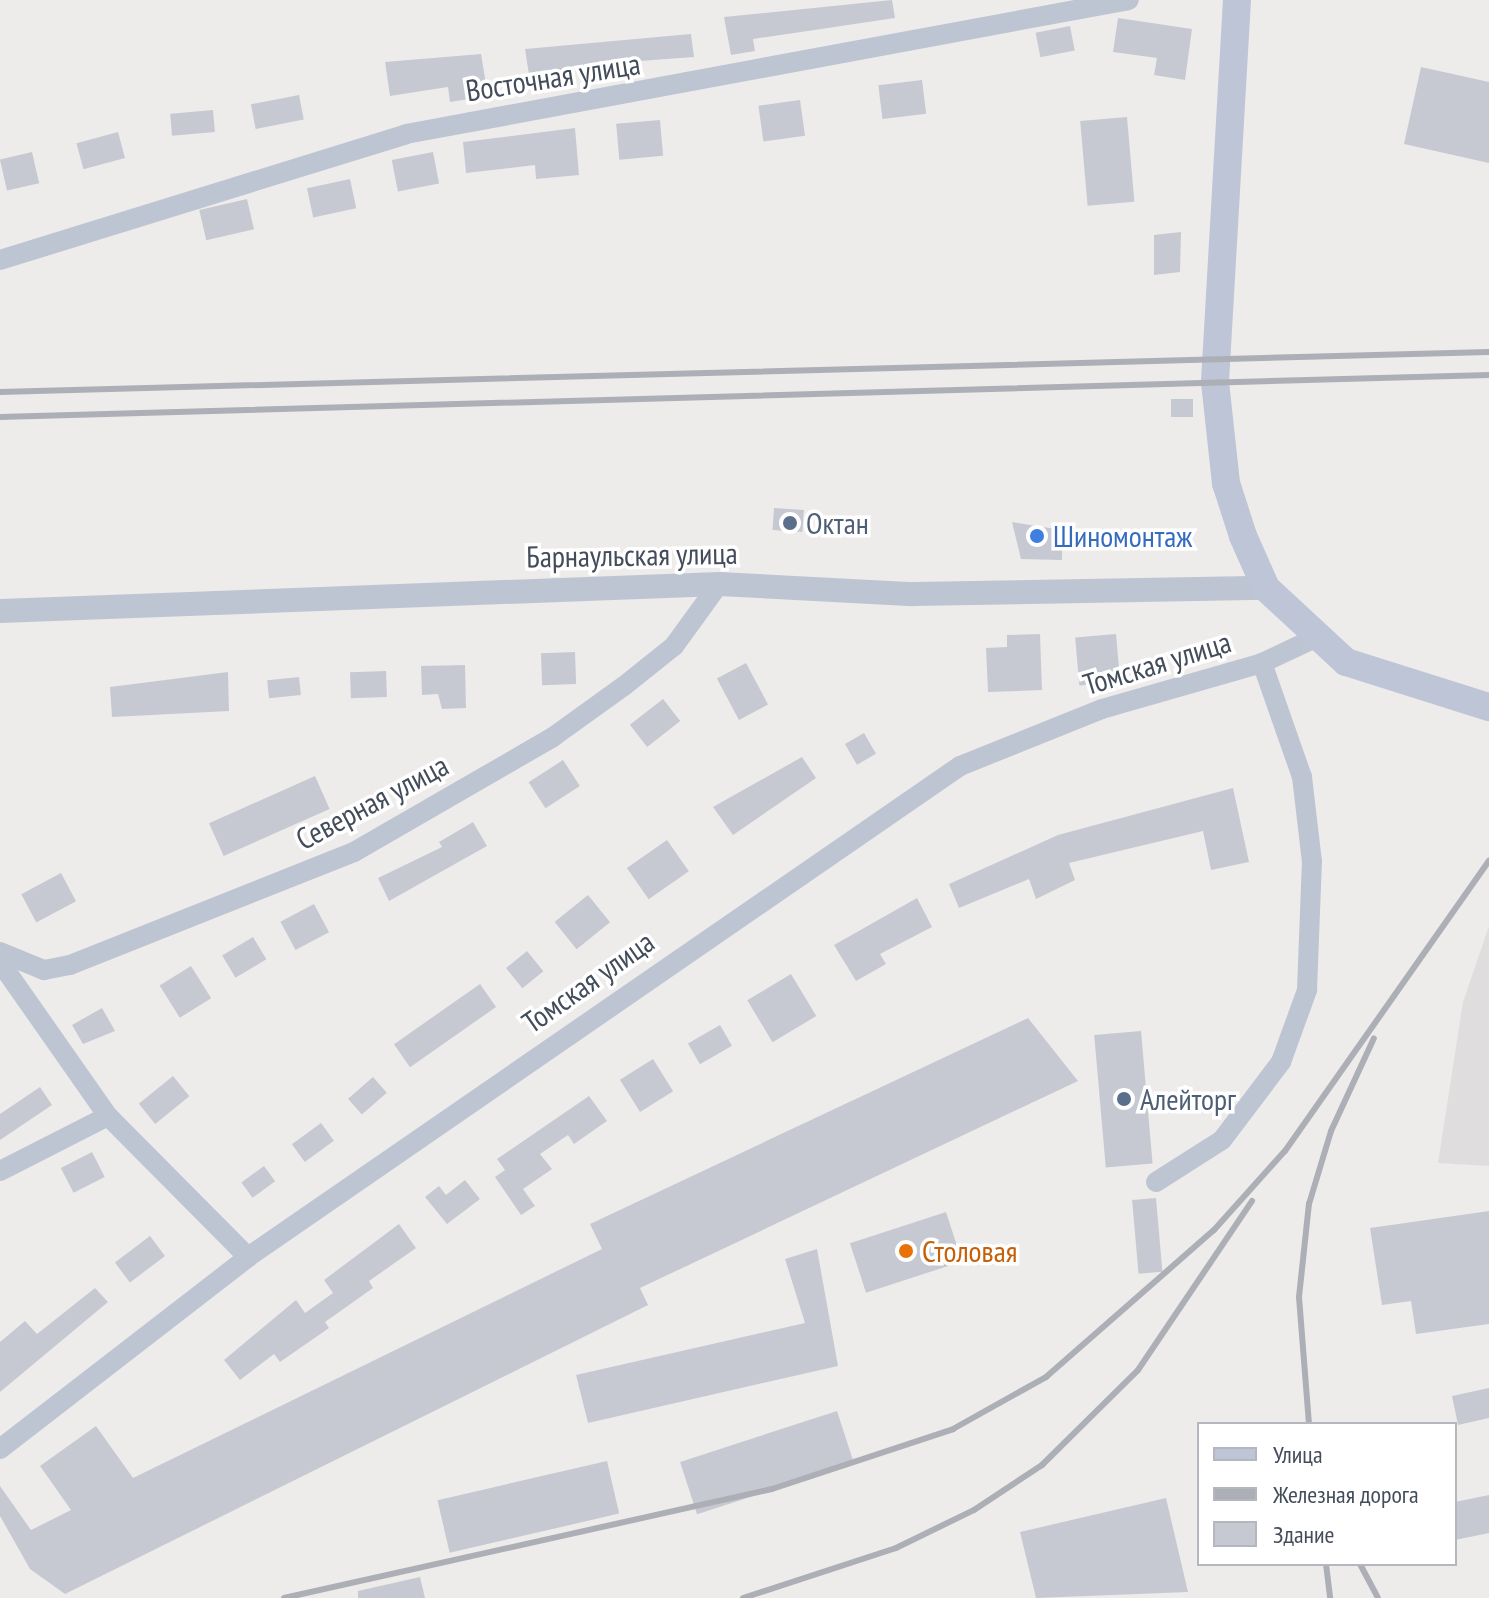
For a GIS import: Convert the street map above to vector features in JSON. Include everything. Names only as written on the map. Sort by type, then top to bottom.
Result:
[{"type":"main road","points":[[1237,0],[1215,382],[1226,483],[1266,588],[1313,639],[1391,680],[1489,707]]},
{"type":"street","name":"Восточная улица","points":[[0,260],[406,134],[1129,0]]},
{"type":"street","name":"Барнаульская улица","points":[[0,611],[719,584],[913,594],[1266,588]]},
{"type":"street","name":"Северная улица","points":[[0,952],[44,970],[70,965],[354,852],[553,737],[624,686],[674,646],[719,584]]},
{"type":"street","name":"Томская улица","points":[[0,1449],[248,1257],[960,766],[1102,709],[1262,663],[1313,639]]},
{"type":"street","points":[[1156,1182],[1222,1140],[1281,1062],[1307,990],[1312,862],[1302,777],[1262,663]]},
{"type":"street","points":[[0,962],[108,1116],[248,1257]]},
{"type":"street","points":[[0,1171],[108,1116]]},
{"type":"shaded area","points":[[1489,926],[1489,1166],[1438,1163],[1463,1002]]},
{"type":"building","points":[[892,0],[895,18],[753,39],[755,51],[731,55],[724,17]]},
{"type":"building","points":[[1118,18],[1192,29],[1185,80],[1154,75],[1157,58],[1113,52]]},
{"type":"building","points":[[1070,26],[1075,51],[1040,57],[1036,33]]},
{"type":"building","points":[[691,34],[694,57],[612,63],[613,72],[592,75],[591,66],[529,75],[525,49]]},
{"type":"building","points":[[481,54],[488,96],[450,102],[448,87],[390,96],[385,62]]},
{"type":"building","points":[[1421,67],[1489,82],[1489,163],[1404,144]]},
{"type":"building","points":[[922,80],[926,114],[882,119],[878,85]]},
{"type":"building","points":[[299,95],[304,120],[256,129],[251,104]]},
{"type":"building","points":[[800,100],[805,136],[763,141],[758,106]]},
{"type":"building","points":[[213,110],[215,132],[172,136],[170,114]]},
{"type":"building","points":[[1127,117],[1134,202],[1088,206],[1080,121]]},
{"type":"building","points":[[660,120],[663,156],[619,160],[616,124]]},
{"type":"building","points":[[575,128],[579,175],[536,179],[535,165],[466,173],[463,142]]},
{"type":"building","points":[[118,132],[125,158],[83,169],[76,143]]},
{"type":"building","points":[[32,152],[39,183],[7,191],[0,159]]},
{"type":"building","points":[[433,152],[439,183],[398,191],[392,160]]},
{"type":"building","points":[[350,179],[356,208],[313,217],[307,188]]},
{"type":"building","points":[[247,199],[254,229],[206,240],[199,210]]},
{"type":"building","points":[[1181,232],[1180,272],[1154,275],[1154,235]]},
{"type":"building","points":[[1171,399],[1193,399],[1193,417],[1171,417]]},
{"type":"building","points":[[774,508],[804,510],[802,532],[772,530]]},
{"type":"building","name":"Шиномонтаж","points":[[1012,522],[1062,530],[1062,560],[1021,559]]},
{"type":"building","points":[[1040,634],[1042,690],[988,692],[986,648],[1007,647],[1007,635]]},
{"type":"building","points":[[1116,634],[1120,682],[1079,685],[1075,638]]},
{"type":"building","points":[[575,652],[576,684],[542,685],[541,653]]},
{"type":"building","points":[[746,663],[768,704],[739,720],[717,678]]},
{"type":"building","points":[[465,665],[466,708],[442,709],[438,694],[422,695],[421,666]]},
{"type":"building","points":[[386,671],[387,697],[351,698],[350,672]]},
{"type":"building","points":[[228,672],[229,711],[112,717],[110,687]]},
{"type":"building","points":[[299,677],[301,695],[269,698],[267,680]]},
{"type":"building","points":[[663,699],[680,721],[647,747],[630,725]]},
{"type":"building","points":[[864,733],[876,754],[857,765],[845,744]]},
{"type":"building","points":[[802,757],[816,778],[733,835],[713,807]]},
{"type":"building","points":[[563,760],[580,786],[545,808],[529,782]]},
{"type":"building","points":[[315,776],[330,809],[224,856],[209,823]]},
{"type":"building","points":[[1233,788],[1249,862],[1211,870],[1203,831],[1069,863],[1075,880],[1036,899],[1029,879],[959,908],[949,884],[1058,835]]},
{"type":"building","points":[[473,822],[487,846],[389,901],[378,878],[442,847],[439,842]]},
{"type":"building","points":[[667,840],[689,871],[649,899],[627,868]]},
{"type":"building","points":[[61,873],[76,901],[36,922],[21,894]]},
{"type":"building","points":[[588,895],[610,922],[577,949],[555,922]]},
{"type":"building","points":[[917,898],[932,927],[880,954],[886,964],[856,981],[834,945]]},
{"type":"building","points":[[314,904],[329,932],[295,950],[280,922]]},
{"type":"building","points":[[253,937],[266,959],[236,978],[222,956]]},
{"type":"building","points":[[527,951],[543,971],[522,988],[506,968]]},
{"type":"building","points":[[191,966],[211,998],[180,1018],[160,986]]},
{"type":"building","points":[[791,974],[816,1016],[773,1042],[747,1000]]},
{"type":"building","points":[[480,984],[496,1007],[410,1067],[394,1044]]},
{"type":"building","points":[[102,1008],[115,1031],[83,1044],[72,1025]]},
{"type":"building","points":[[1028,1018],[1078,1081],[640,1288],[648,1305],[65,1594],[30,1569],[0,1516],[0,1486],[31,1530],[71,1510],[40,1466],[96,1426],[133,1478],[602,1249],[590,1224]]},
{"type":"building","points":[[720,1025],[732,1046],[700,1064],[688,1044]]},
{"type":"building","name":"Алейторг","points":[[1141,1031],[1153,1163],[1106,1168],[1094,1035]]},
{"type":"building","points":[[653,1059],[673,1091],[640,1112],[620,1080]]},
{"type":"building","points":[[173,1076],[189,1096],[155,1124],[139,1104]]},
{"type":"building","points":[[373,1077],[387,1093],[362,1114],[348,1099]]},
{"type":"building","points":[[40,1087],[52,1105],[0,1140],[0,1114]]},
{"type":"building","points":[[589,1096],[607,1121],[574,1144],[568,1135],[540,1154],[552,1169],[523,1189],[535,1206],[521,1215],[495,1177],[505,1170],[497,1159]]},
{"type":"building","points":[[321,1123],[334,1141],[305,1162],[292,1144]]},
{"type":"building","points":[[92,1152],[105,1177],[74,1193],[61,1168]]},
{"type":"building","points":[[264,1166],[275,1181],[253,1198],[241,1182]]},
{"type":"building","points":[[465,1180],[480,1199],[447,1224],[425,1197],[439,1186],[446,1195]]},
{"type":"building","points":[[1156,1198],[1162,1272],[1139,1274],[1132,1200]]},
{"type":"building","points":[[1489,1211],[1489,1324],[1416,1334],[1411,1301],[1382,1305],[1370,1228]]},
{"type":"building","name":"Столовая","points":[[946,1212],[962,1261],[866,1293],[850,1243]]},
{"type":"building","points":[[399,1224],[416,1248],[369,1281],[373,1288],[325,1322],[329,1328],[280,1362],[274,1354],[240,1380],[224,1360],[296,1300],[305,1313],[333,1293],[324,1280]]},
{"type":"building","points":[[150,1236],[165,1256],[130,1282],[115,1262]]},
{"type":"building","points":[[817,1249],[838,1366],[588,1423],[576,1375],[805,1323],[785,1259]]},
{"type":"building","points":[[95,1288],[108,1302],[0,1392],[0,1342],[25,1321],[37,1334]]},
{"type":"building","points":[[1489,1388],[1489,1418],[1458,1425],[1452,1396]]},
{"type":"building","points":[[837,1411],[854,1463],[697,1514],[680,1462]]},
{"type":"building","points":[[607,1461],[619,1514],[450,1553],[437,1500]]},
{"type":"building","points":[[1489,1495],[1489,1533],[1457,1540],[1457,1502]]},
{"type":"building","points":[[1166,1498],[1188,1592],[1036,1598],[1020,1532]]},
{"type":"building","points":[[420,1577],[425,1598],[358,1598],[358,1591]]},
{"type":"railway","points":[[0,392],[1489,352]]},
{"type":"railway","points":[[0,417],[1489,375]]},
{"type":"railway","points":[[284,1598],[772,1489],[953,1429],[1046,1377],[1214,1230],[1285,1151],[1489,861]]},
{"type":"railway","points":[[1309,1422],[1299,1297],[1309,1204],[1331,1131],[1374,1038]]},
{"type":"railway","points":[[743,1598],[896,1548],[974,1510],[1042,1465],[1138,1370],[1252,1201]]},
{"type":"railway","points":[[1326,1566],[1330,1598]]},
{"type":"railway","points":[[1361,1566],[1378,1598]]},
{"type":"place","name":"Октан","points":[[790,523]]},
{"type":"place","name":"Шиномонтаж","points":[[1037,536]]},
{"type":"place","name":"Алейторг","points":[[1124,1099]]},
{"type":"place","name":"Столовая","points":[[906,1251]]}]
